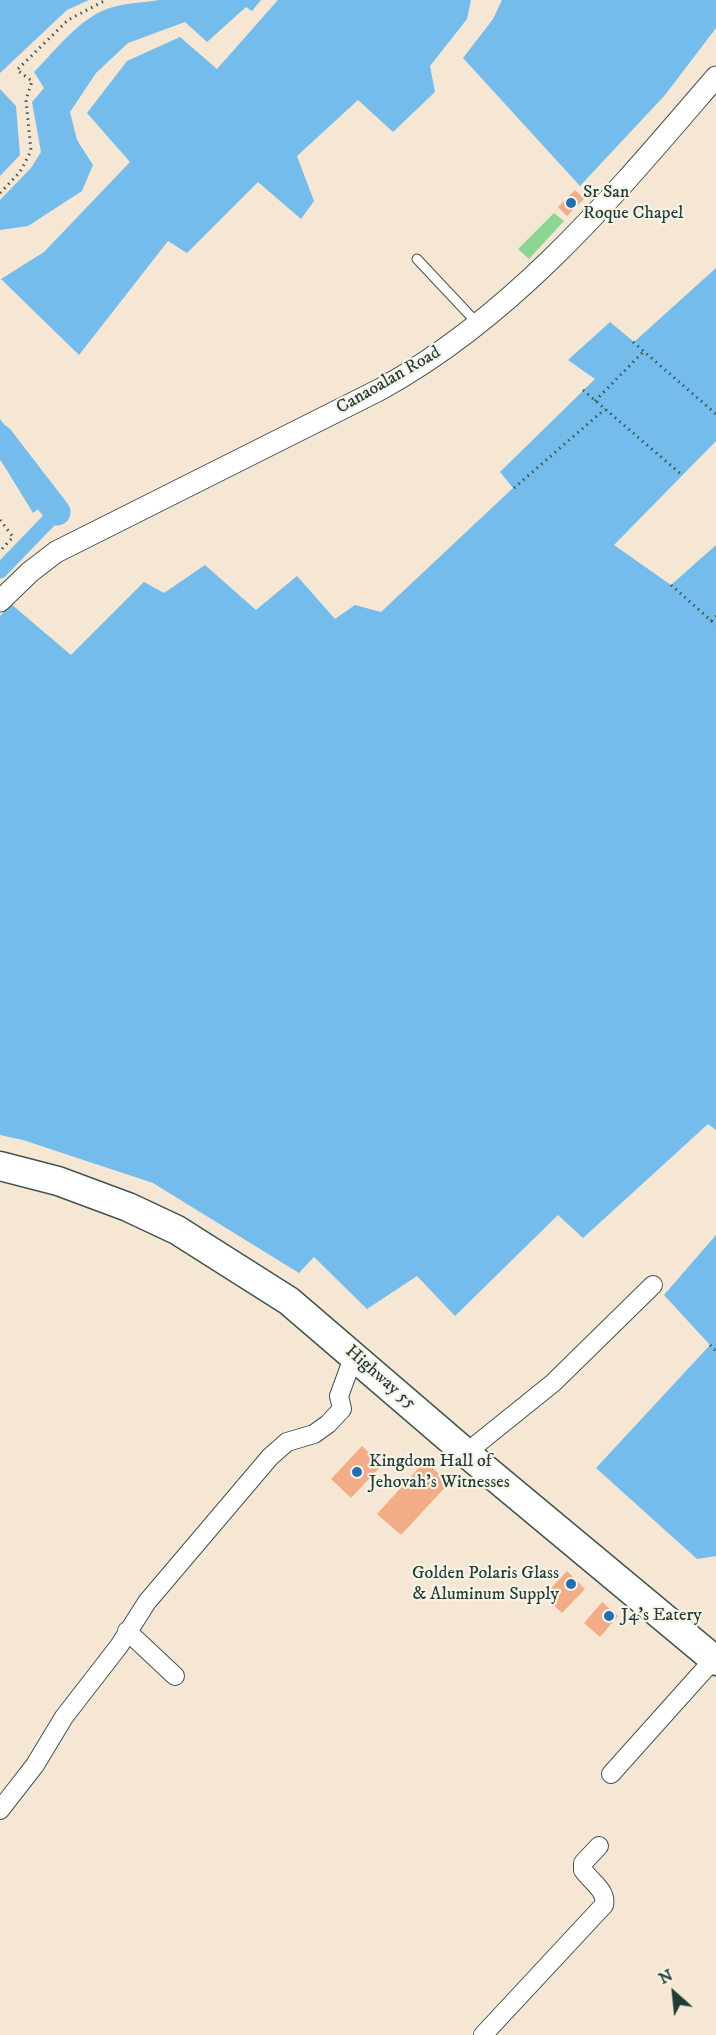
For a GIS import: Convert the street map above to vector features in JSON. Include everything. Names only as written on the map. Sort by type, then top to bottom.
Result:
[{"type":"highway","name":"Highway 55","points":[[0,1166],[58,1181],[128,1207],[177,1230],[289,1301],[466,1453],[715,1660]]},
{"type":"street","name":"Canaoalan Road","points":[[0,601],[30,572],[56,552],[414,371],[478,324],[556,256],[716,77]]},
{"type":"street","points":[[466,1453],[553,1383],[653,1285]]},
{"type":"street","points":[[0,1810],[35,1766],[64,1717],[119,1646],[147,1602],[270,1457],[287,1442],[314,1434],[328,1424],[342,1409],[339,1396],[354,1355]]},
{"type":"street","points":[[128,1631],[176,1676]]},
{"type":"street","points":[[611,1774],[715,1660]]},
{"type":"street","points":[[483,2035],[604,1905],[605,1899],[602,1892],[583,1870],[583,1863],[600,1846]]},
{"type":"lane","points":[[417,259],[478,324]]},
{"type":"path","points":[[0,193],[20,172],[31,151],[26,100],[32,81],[17,70],[68,20],[106,0]]},
{"type":"path","points":[[633,342],[716,414]]},
{"type":"path","points":[[595,401],[644,351]]},
{"type":"path","points":[[584,390],[682,476]]},
{"type":"path","points":[[514,488],[605,409]]},
{"type":"path","points":[[0,520],[13,537],[0,551]]},
{"type":"path","points":[[671,585],[716,625]]},
{"type":"path","points":[[711,621],[716,616]]},
{"type":"path","points":[[710,1345],[716,1351]]},
{"type":"green space","points":[[554,213],[564,221],[529,259],[518,249]]},
{"type":"water","points":[[0,0],[89,0],[67,10],[0,73]]},
{"type":"water","points":[[160,0],[261,0],[252,11],[246,7],[207,42],[185,22],[128,43],[96,73],[70,112],[77,140],[93,165],[82,191],[28,226],[0,230],[0,200],[31,168],[41,152],[32,102],[44,88],[34,72],[73,31],[91,17],[121,5]]},
{"type":"water","points":[[278,0],[471,0],[467,19],[430,66],[435,92],[393,132],[358,100],[297,156],[314,201],[301,219],[258,182],[187,253],[168,241],[79,355],[1,279],[44,252],[130,162],[87,113],[127,61],[180,37],[217,69]]},
{"type":"water","points":[[502,0],[716,0],[716,28],[665,95],[580,186],[463,58],[493,19]]},
{"type":"water","points":[[0,89],[16,106],[20,155],[0,176]]},
{"type":"water","points":[[716,268],[716,441],[614,545],[671,585],[716,545],[716,1130],[708,1124],[583,1238],[558,1215],[455,1316],[417,1276],[367,1309],[314,1257],[299,1273],[153,1183],[23,1140],[0,1135],[0,616],[11,604],[71,655],[144,582],[164,593],[205,565],[256,610],[297,576],[335,619],[355,605],[381,612],[513,488],[500,472],[595,379],[568,360],[610,322],[634,342]]},
{"type":"water","points":[[0,419],[59,493],[33,513],[0,459]]},
{"type":"water","points":[[716,1235],[716,1556],[697,1559],[596,1468],[710,1345],[664,1295]]},
{"type":"building","name":"Sr San Roque Chapel","points":[[575,190],[584,199],[567,216],[558,207]]},
{"type":"building","name":"Kingdom Hall of Jehovah's Witnesses","points":[[362,1446],[382,1465],[351,1498],[331,1479]]},
{"type":"building","points":[[425,1461],[449,1483],[401,1535],[377,1514]]},
{"type":"building","points":[[567,1571],[585,1589],[562,1613],[544,1596]]},
{"type":"building","points":[[602,1602],[618,1616],[600,1637],[584,1623]]},
{"type":"waterway","points":[[0,438],[57,512]]},
{"type":"waterway","points":[[0,571],[57,512]]},
{"type":"place","name":"Sr San Roque Chapel","points":[[571,203]]},
{"type":"place","name":"Kingdom Hall of Jehovah's Witnesses","points":[[357,1472]]},
{"type":"place","name":"Golden Polaris Glass & Aluminum Supply","points":[[571,1584]]},
{"type":"place","name":"J4's Eatery","points":[[609,1616]]}]
